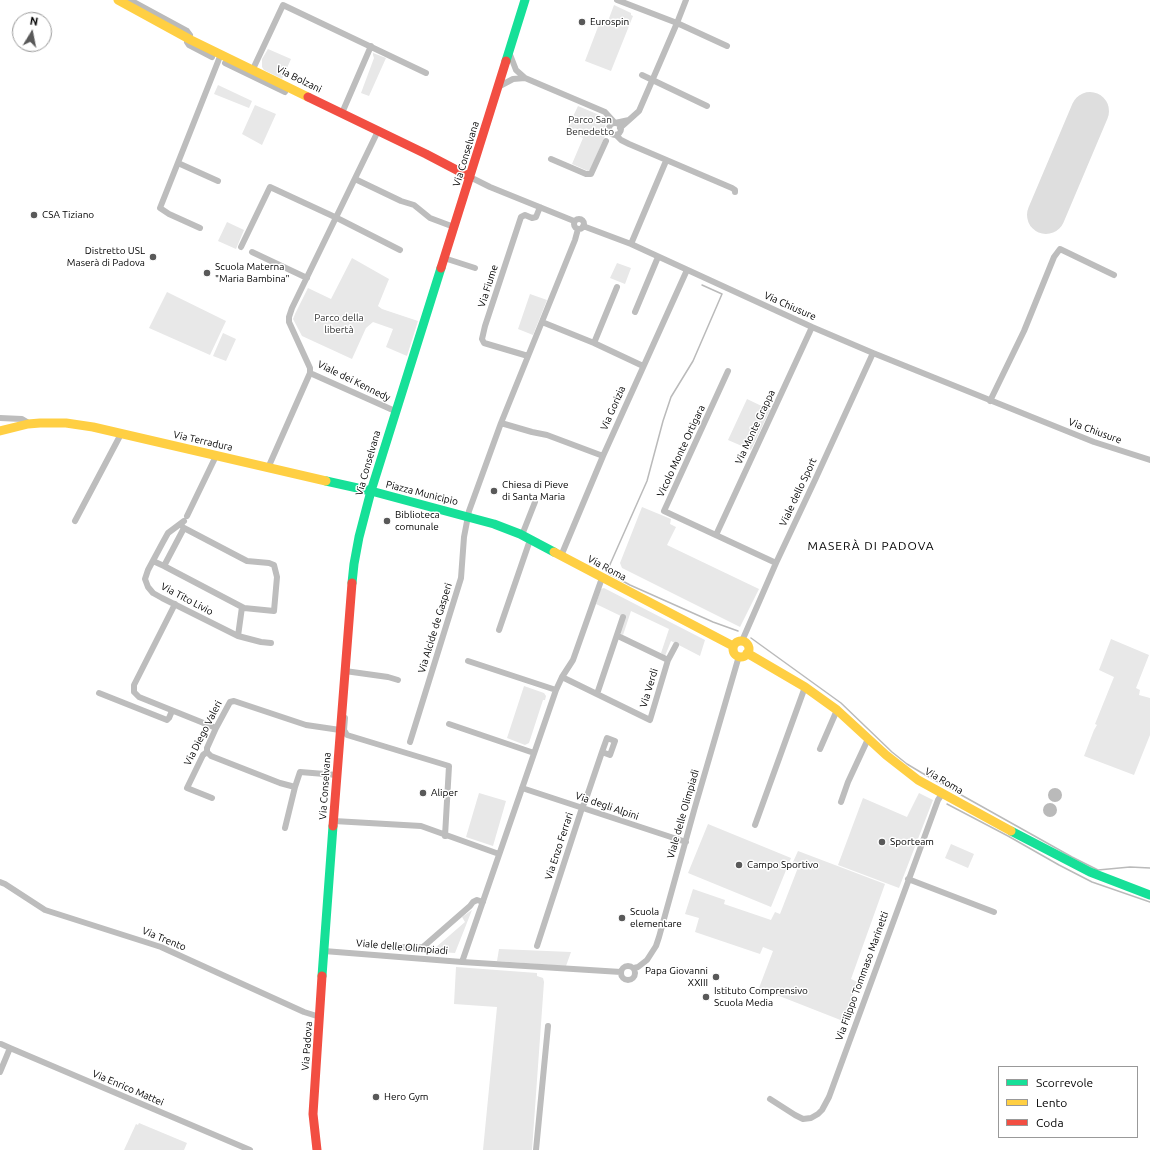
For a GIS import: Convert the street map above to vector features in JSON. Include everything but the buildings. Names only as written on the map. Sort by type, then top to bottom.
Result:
[{"type":"main road","name":"Via Bolzani","points":[[118,0],[153,20],[470,177]]},
{"type":"main road","name":"Via Conselvana","points":[[324,951],[344,671],[354,564],[371,491],[395,411],[525,0]]},
{"type":"main road","name":"Via Terradura","points":[[0,431],[28,424],[50,422],[72,424],[371,491]]},
{"type":"main road","name":"Piazza Municipio","points":[[371,491],[468,517]]},
{"type":"main road","name":"Via Roma","points":[[468,517],[494,524],[522,535],[733,646]]},
{"type":"main road","points":[[742,641],[748,646],[743,655],[733,651],[733,646],[736,642],[742,641]]},
{"type":"main road","name":"Via Roma","points":[[743,655],[805,687],[837,710],[868,739],[918,780],[1090,872],[1150,895]]},
{"type":"main road","name":"Via Padova","points":[[315,1148],[313,1114],[324,951]]},
{"type":"street","points":[[617,0],[677,23],[727,46]]},
{"type":"street","points":[[551,159],[586,174],[591,174],[606,141],[615,130],[639,111],[686,0]]},
{"type":"street","points":[[253,69],[283,5],[426,73]]},
{"type":"street","points":[[342,113],[372,46]]},
{"type":"street","points":[[509,52],[516,70],[525,78],[605,112],[621,140],[666,161],[732,188],[735,192]]},
{"type":"street","points":[[200,228],[169,214],[160,208],[221,54]]},
{"type":"street","points":[[642,75],[707,106]]},
{"type":"street","points":[[498,87],[513,79],[525,78]]},
{"type":"street","name":"Viale dei Kennedy","points":[[378,131],[292,308],[289,322],[310,368],[310,373],[395,411]]},
{"type":"street","points":[[631,244],[666,161]]},
{"type":"street","points":[[178,163],[218,182]]},
{"type":"street","name":"Via Chiusure","points":[[470,177],[485,185],[574,222],[577,220],[582,220],[583,223],[581,228],[631,244],[812,327],[873,353],[1094,442],[1150,460]]},
{"type":"street","points":[[355,179],[414,206],[430,218],[454,226]]},
{"type":"street","points":[[241,247],[270,187],[337,218],[400,250]]},
{"type":"street","name":"Via Fiume","points":[[528,356],[484,343],[482,339],[521,217],[525,215],[532,218],[536,217],[540,207]]},
{"type":"street","points":[[468,517],[501,423],[581,228]]},
{"type":"street","points":[[990,401],[1024,331],[1054,257],[1060,249],[1114,275]]},
{"type":"street","points":[[252,252],[307,278]]},
{"type":"street","points":[[635,312],[658,257]]},
{"type":"street","points":[[444,258],[475,268]]},
{"type":"street","name":"Via Gorizia","points":[[561,556],[602,456],[688,270]]},
{"type":"street","points":[[594,343],[617,287]]},
{"type":"street","points":[[542,322],[594,343],[643,366]]},
{"type":"street","name":"Via Monte Grappa","points":[[716,535],[812,327]]},
{"type":"street","name":"Viale dello Sport","points":[[742,641],[776,563],[873,353]]},
{"type":"street","name":"Vicolo Monte Ortigara","points":[[716,535],[664,512],[728,371]]},
{"type":"street","points":[[268,468],[310,373]]},
{"type":"street","name":"Via Terradura","points":[[0,418],[22,419],[28,424]]},
{"type":"street","points":[[501,423],[547,435],[602,456]]},
{"type":"street","points":[[75,521],[121,434]]},
{"type":"street","name":"Via Tito Livio","points":[[216,456],[184,522],[168,533],[148,570],[145,579],[148,587],[153,593],[238,636],[271,643]]},
{"type":"street","points":[[522,535],[535,502]]},
{"type":"street","name":"Via Alcide de Gasperi","points":[[410,742],[461,578],[464,537],[468,517]]},
{"type":"street","points":[[153,561],[242,607],[247,609],[274,611],[277,577],[274,565],[269,563],[247,561],[184,522],[164,566]]},
{"type":"street","points":[[716,535],[776,563]]},
{"type":"street","points":[[499,630],[530,540]]},
{"type":"street","points":[[462,962],[556,690],[573,660],[602,578]]},
{"type":"street","points":[[175,604],[133,688],[134,692],[139,697],[216,728]]},
{"type":"street","points":[[238,636],[242,607]]},
{"type":"street","points":[[597,694],[618,636],[623,617]]},
{"type":"street","name":"Via Verdi","points":[[562,677],[650,720],[668,660],[618,636]]},
{"type":"street","points":[[668,660],[676,645]]},
{"type":"street","name":"Viale delle Olimpiadi","points":[[634,968],[638,967],[647,960],[656,946],[743,655]]},
{"type":"street","points":[[468,661],[556,690]]},
{"type":"street","points":[[344,671],[388,677],[398,680]]},
{"type":"street","points":[[755,825],[805,687]]},
{"type":"street","points":[[99,693],[167,720],[172,711]]},
{"type":"street","name":"Via Diego Valeri","points":[[212,798],[188,788],[203,756],[207,752],[207,748],[216,728],[230,702],[234,701],[306,725],[340,730]]},
{"type":"street","points":[[820,749],[837,710]]},
{"type":"street","points":[[342,712],[345,718],[344,730],[347,734],[449,766],[445,836]]},
{"type":"street","points":[[449,724],[534,753]]},
{"type":"street","points":[[841,802],[848,782],[868,739]]},
{"type":"street","points":[[207,752],[211,756],[280,783],[295,787]]},
{"type":"street","name":"Via Enzo Ferrari","points":[[537,946],[602,752]]},
{"type":"street","points":[[285,828],[300,772],[337,775]]},
{"type":"street","name":"Via degli Alpini","points":[[522,788],[686,842]]},
{"type":"street","name":"Via Filippo Tommaso Marinetti","points":[[770,1099],[795,1115],[803,1118],[811,1118],[822,1110],[829,1097],[908,878],[938,800],[942,794]]},
{"type":"street","points":[[334,821],[421,826],[445,836],[499,854]]},
{"type":"street","points":[[908,878],[994,912]]},
{"type":"street","name":"Via Trento","points":[[0,882],[46,910],[161,947],[304,1012],[320,1016]]},
{"type":"street","points":[[386,946],[423,947],[473,902],[477,900],[482,905]]},
{"type":"street","name":"Viale delle Olimpiadi","points":[[324,951],[462,962],[621,972]]},
{"type":"street","points":[[626,966],[630,966],[634,968],[635,974],[630,980],[623,978],[621,972],[626,966]]},
{"type":"street","points":[[536,1150],[548,1026]]},
{"type":"street","name":"Via Enrico Mattei","points":[[1,1044],[238,1148],[250,1150]]},
{"type":"street","points":[[0,1072],[10,1048]]},
{"type":"green space","points":[[614,5],[631,13],[633,16],[611,71],[585,61],[601,19],[608,21]]},
{"type":"green space","points":[[268,49],[291,59],[282,79],[264,70],[262,67],[262,59]]},
{"type":"green space","points":[[373,53],[386,58],[369,96],[361,93],[374,58]]},
{"type":"green space","points":[[218,85],[252,101],[249,108],[214,94]]},
{"type":"green space","points":[[255,105],[276,114],[262,145],[242,134]]},
{"type":"green space","name":"Parco San Benedetto","points":[[578,106],[604,117],[606,122],[605,136],[590,170],[588,171],[572,164],[583,138],[566,131]]},
{"type":"green space","points":[[227,222],[244,230],[236,249],[218,241]]},
{"type":"green space","name":"Parco della libertà","points":[[352,258],[389,279],[378,306],[382,309],[418,321],[407,356],[386,347],[393,329],[373,322],[366,328],[352,359],[302,336],[293,319],[308,288],[331,299]]},
{"type":"green space","points":[[617,263],[631,268],[625,284],[610,278]]},
{"type":"green space","points":[[167,292],[226,321],[210,355],[149,328]]},
{"type":"green space","points":[[530,294],[547,300],[533,335],[518,329]]},
{"type":"green space","points":[[223,333],[236,339],[226,361],[213,356]]},
{"type":"green space","points":[[747,399],[770,410],[751,450],[728,440]]},
{"type":"green space","points":[[642,507],[671,519],[670,524],[676,527],[667,545],[759,589],[740,627],[622,568],[620,563]]},
{"type":"green space","points":[[604,588],[705,640],[700,656],[671,641],[665,656],[661,653],[669,629],[631,611],[623,635],[620,633],[623,617],[596,604],[601,589]]},
{"type":"green space","points":[[1111,639],[1149,655],[1136,688],[1140,690],[1139,695],[1150,698],[1150,735],[1134,775],[1084,756],[1114,677],[1099,670]]},
{"type":"green space","points":[[524,686],[544,693],[546,696],[545,700],[543,700],[529,743],[525,745],[507,738]]},
{"type":"green space","points":[[479,793],[506,801],[493,846],[466,837]]},
{"type":"green space","name":"Sporteam","points":[[919,793],[933,800],[899,888],[838,865],[863,798],[907,817]]},
{"type":"green space","name":"Campo Sportivo","points":[[708,824],[791,858],[771,907],[688,873]]},
{"type":"green space","points":[[951,844],[974,854],[968,868],[945,858]]},
{"type":"green space","points":[[798,851],[885,884],[851,979],[858,982],[843,1021],[759,988],[773,951],[763,947],[760,954],[695,932],[699,918],[685,914],[693,889],[725,900],[724,904],[771,920],[775,912],[780,914],[799,865],[793,862]]},
{"type":"green space","points":[[472,910],[455,953],[425,951],[432,945],[435,948],[465,922],[462,917]]},
{"type":"green space","points":[[499,949],[571,952],[566,966],[497,961]]},
{"type":"green space","points":[[456,967],[537,973],[537,976],[543,978],[544,982],[532,1150],[483,1150],[497,1007],[454,1004]]},
{"type":"green space","points":[[139,1123],[187,1143],[184,1150],[124,1150],[136,1124],[138,1125]]},
{"type":"shaded area","points":[[1052,788],[1058,788],[1062,792],[1062,798],[1058,802],[1052,802],[1048,798],[1048,792]]},
{"type":"shaded area","points":[[1047,803],[1053,803],[1057,807],[1057,813],[1053,817],[1047,817],[1043,813],[1043,807]]},
{"type":"waterway","points":[[130,0],[187,31],[190,35]]},
{"type":"waterway","points":[[187,42],[189,45],[212,57]]},
{"type":"waterway","points":[[225,63],[285,92]]},
{"type":"waterway","points":[[702,285],[722,294],[693,361],[671,397],[647,481],[608,569],[608,573],[630,585],[713,622],[738,631]]},
{"type":"waterway","points":[[751,638],[841,703],[892,752],[907,764],[922,773],[1098,870],[1130,867],[1150,868]]},
{"type":"waterway","points":[[947,804],[1092,882],[1150,902]]},
{"type":"runway","points":[[1046,215],[1090,111]]},
{"type":"traffic: fast","points":[[506,61],[525,0]]},
{"type":"traffic: fast","points":[[352,583],[359,537],[371,491],[441,268]]},
{"type":"traffic: fast","points":[[326,481],[371,491],[494,524],[520,534],[554,552]]},
{"type":"traffic: fast","points":[[322,976],[333,826]]},
{"type":"traffic: fast","points":[[1011,831],[1090,872],[1150,895]]},
{"type":"traffic: slow","points":[[118,0],[191,40],[308,97]]},
{"type":"traffic: slow","points":[[0,431],[28,424],[40,423],[66,423],[93,427],[326,481]]},
{"type":"traffic: slow","points":[[554,552],[733,646]]},
{"type":"traffic: slow","points":[[741,641],[748,646],[749,649],[744,656],[741,657],[734,652],[733,649],[738,642],[741,641]]},
{"type":"traffic: slow","points":[[747,653],[805,687],[837,710],[886,755],[918,780],[1011,831]]},
{"type":"traffic: jam","points":[[441,268],[506,61]]},
{"type":"traffic: jam","points":[[308,97],[470,177]]},
{"type":"traffic: jam","points":[[333,826],[352,583]]},
{"type":"traffic: jam","points":[[317,1150],[313,1114],[322,976]]},
{"type":"place","name":"Eurospin","points":[[582,22]]},
{"type":"place","name":"CSA Tiziano","points":[[34,215]]},
{"type":"place","name":"Distretto USL Maserà di Padova","points":[[153,257]]},
{"type":"place","name":"Scuola Materna \"Maria Bambina\"","points":[[207,273]]},
{"type":"place","name":"Chiesa di Pieve di Santa Maria","points":[[494,491]]},
{"type":"place","name":"Biblioteca comunale","points":[[387,521]]},
{"type":"place","name":"Aliper","points":[[423,793]]},
{"type":"place","name":"Sporteam","points":[[882,842]]},
{"type":"place","name":"Campo Sportivo","points":[[739,865]]},
{"type":"place","name":"Scuola elementare","points":[[622,918]]},
{"type":"place","name":"Papa Giovanni XXIII","points":[[716,977]]},
{"type":"place","name":"Istituto Comprensivo Scuola Media","points":[[706,997]]},
{"type":"place","name":"Hero Gym","points":[[376,1097]]},
{"type":"district","name":"MASERÀ DI PADOVA","points":[[871,546]]}]
